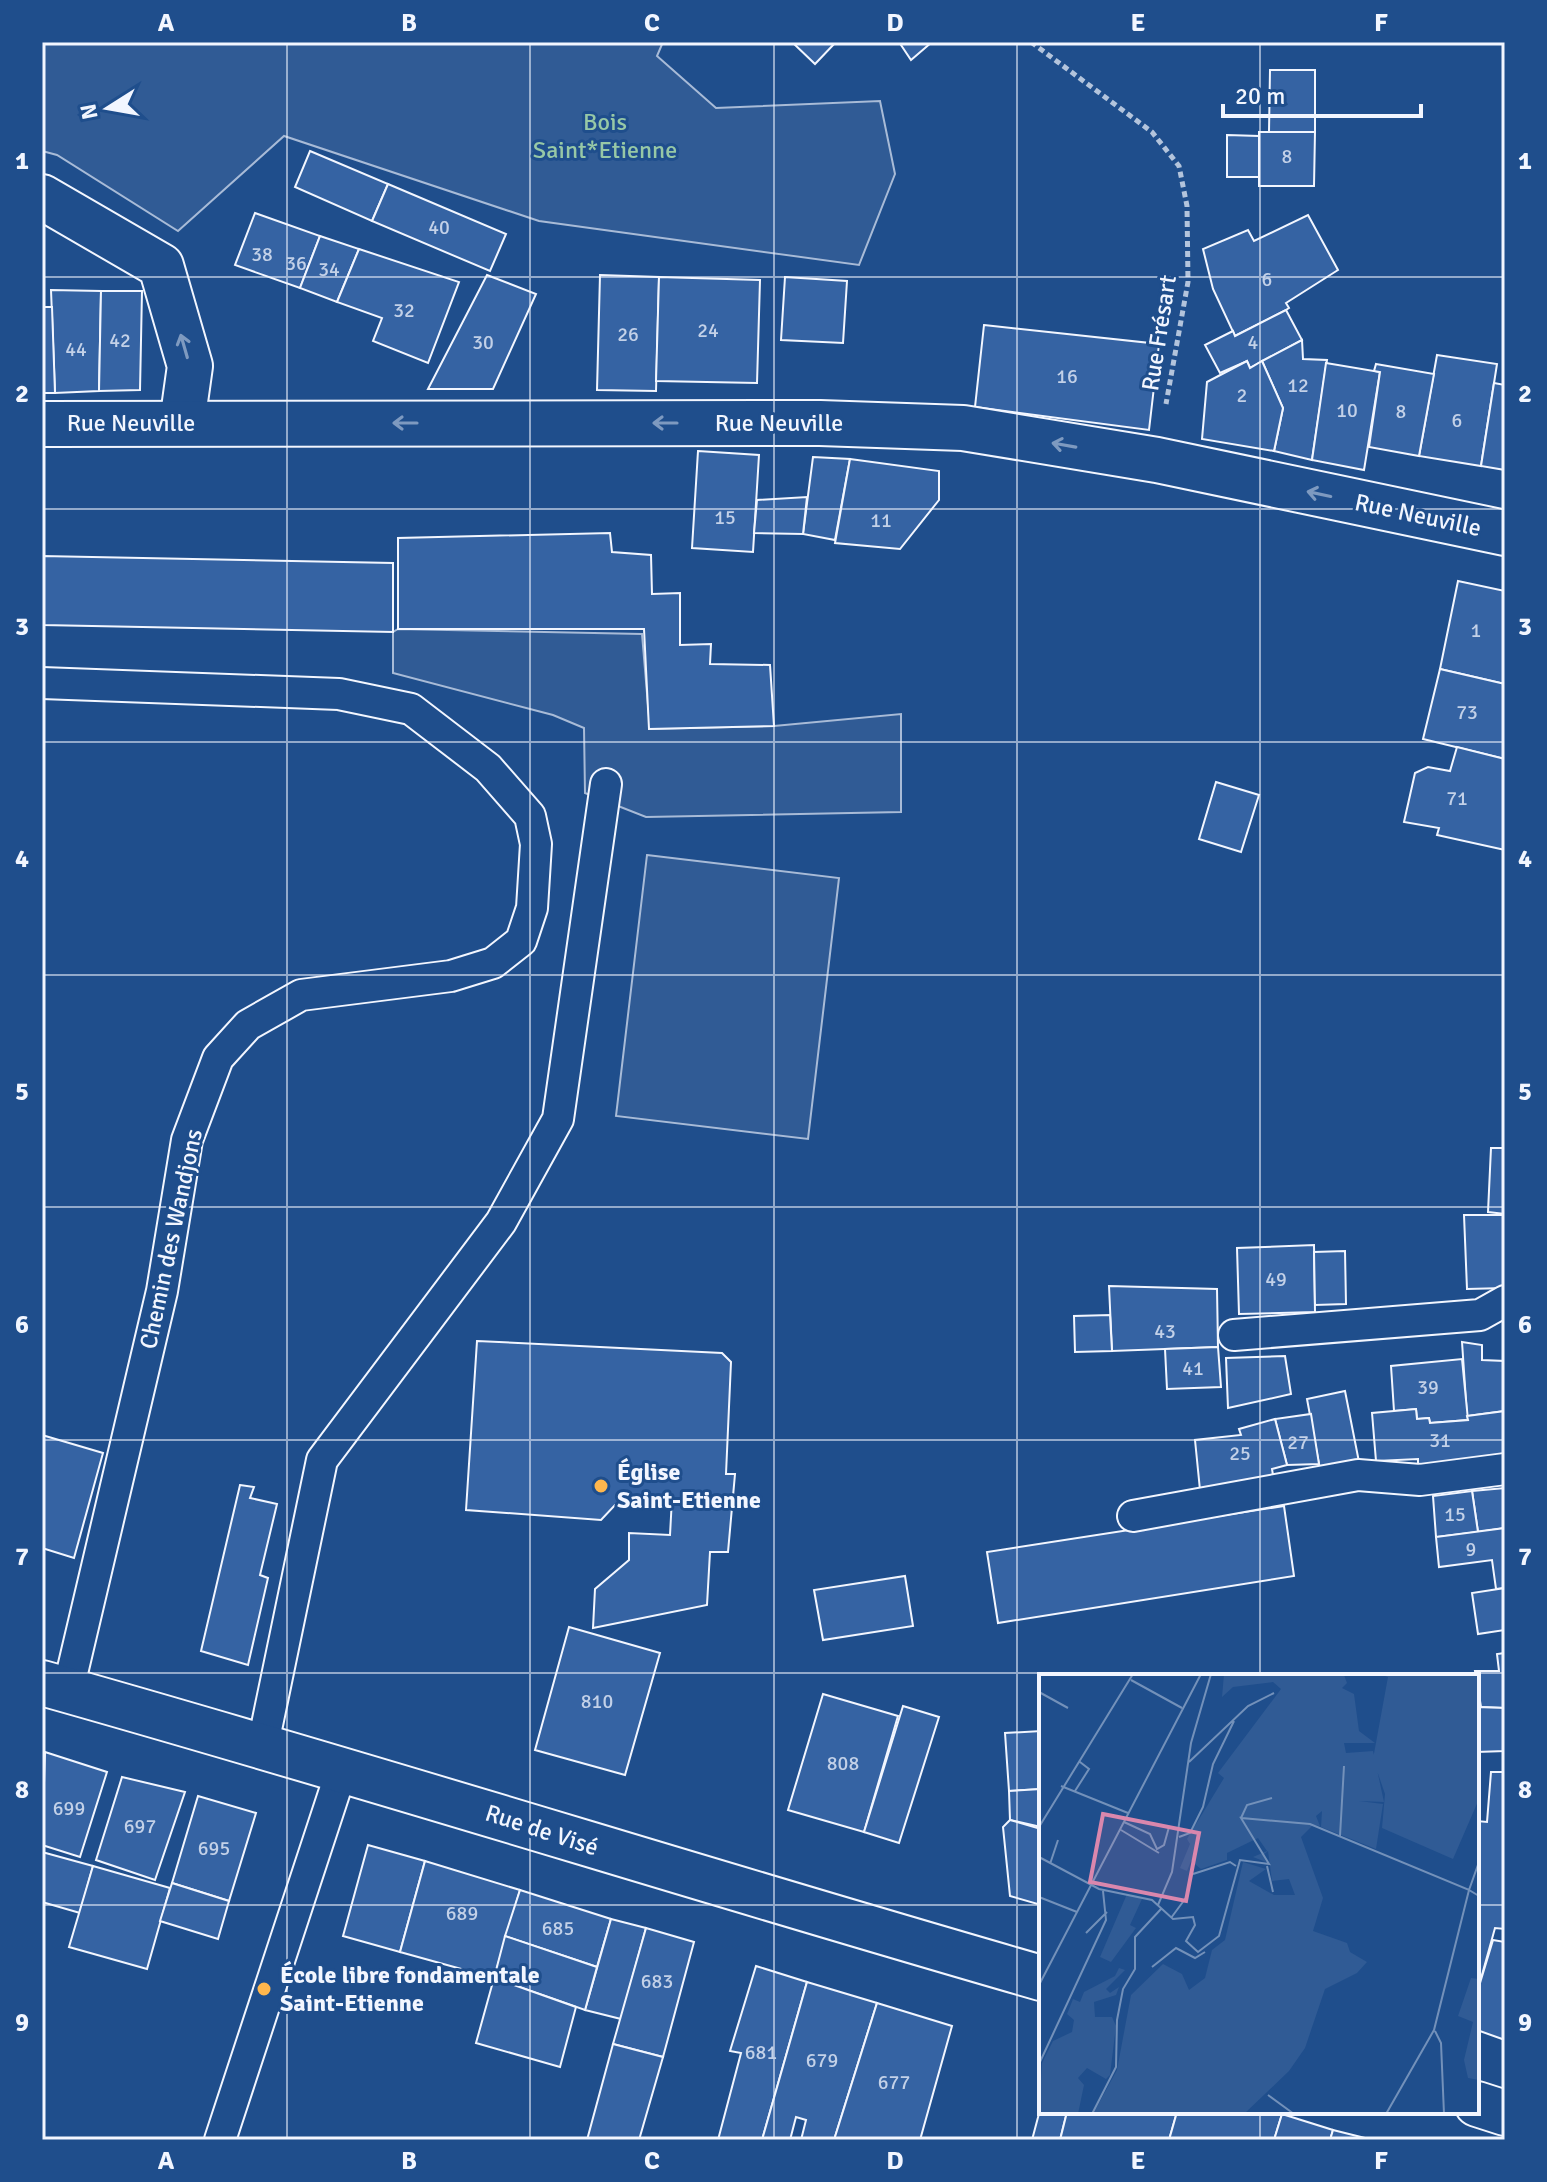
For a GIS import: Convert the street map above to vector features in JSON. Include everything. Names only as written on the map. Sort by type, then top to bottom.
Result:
[{"type":"street","points":[[42,197],[161,266],[190,366],[182,423]]},
{"type":"street","name":"Rue Neuville","points":[[42,424],[820,423],[963,428],[1157,460],[1505,533]]},
{"type":"street","name":"Rue de Visé","points":[[55,1686],[263,1744],[676,1873],[1039,1977]]},
{"type":"street","points":[[1479,2105],[1505,2113]]},
{"type":"lane","name":"Chemin des Wandjons","points":[[42,683],[339,694],[411,709],[488,768],[530,816],[536,844],[532,908],[521,941],[493,963],[451,976],[301,995],[248,1025],[218,1058],[187,1140],[162,1291],[55,1686]]},
{"type":"lane","points":[[263,1744],[322,1460],[501,1222],[558,1119],[606,784]]},
{"type":"lane","points":[[1234,1335],[1480,1315],[1505,1301]]},
{"type":"lane","points":[[1133,1516],[1358,1475],[1420,1480],[1505,1469]]},
{"type":"lane","points":[[220,2140],[342,1769]]},
{"type":"path","name":"Rue Frésart","points":[[1031,42],[1152,132],[1179,166],[1187,206],[1188,282],[1157,460]]},
{"type":"shaded area","name":"Bois Saint*Etienne","points":[[42,42],[663,42],[657,56],[716,108],[880,101],[895,174],[859,265],[539,221],[284,136],[178,231],[57,155],[42,151]]},
{"type":"shaded area","points":[[398,629],[642,634],[650,729],[774,726],[901,714],[901,812],[646,817],[585,793],[584,728],[553,715],[393,673],[393,632]]},
{"type":"shaded area","points":[[647,855],[839,878],[808,1139],[616,1116]]},
{"type":"building","points":[[792,42],[836,42],[815,64]]},
{"type":"building","points":[[899,42],[932,42],[911,60]]},
{"type":"building","points":[[1270,70],[1315,70],[1315,132],[1269,132]]},
{"type":"building","points":[[1259,132],[1315,132],[1314,186],[1259,186]]},
{"type":"building","points":[[1227,135],[1259,136],[1259,177],[1227,177]]},
{"type":"building","points":[[310,151],[388,184],[372,221],[295,187]]},
{"type":"building","points":[[388,184],[506,234],[490,271],[372,221]]},
{"type":"building","points":[[255,213],[320,236],[300,288],[235,265]]},
{"type":"building","points":[[1308,215],[1338,270],[1286,303],[1289,308],[1286,310],[1235,336],[1213,289],[1203,249],[1248,230],[1254,241]]},
{"type":"building","points":[[320,236],[359,249],[337,302],[300,288]]},
{"type":"building","points":[[359,249],[459,282],[428,363],[373,341],[382,318],[337,302]]},
{"type":"building","points":[[487,275],[536,294],[493,389],[428,389]]},
{"type":"building","points":[[600,275],[659,277],[656,391],[597,390]]},
{"type":"building","points":[[659,277],[760,280],[757,383],[656,381]]},
{"type":"building","points":[[785,277],[847,281],[843,343],[781,340]]},
{"type":"building","points":[[51,290],[101,291],[99,391],[55,393]]},
{"type":"building","points":[[101,291],[142,291],[140,390],[99,391]]},
{"type":"building","points":[[42,307],[52,307],[55,393],[42,393]]},
{"type":"building","points":[[1286,310],[1302,340],[1250,368],[1247,361],[1220,373],[1205,345],[1233,331],[1235,336]]},
{"type":"building","points":[[984,325],[1159,344],[1149,430],[975,407]]},
{"type":"building","points":[[1302,340],[1303,359],[1327,360],[1312,460],[1274,451],[1283,408],[1262,361]]},
{"type":"building","points":[[1437,355],[1497,364],[1481,466],[1419,456]]},
{"type":"building","points":[[1247,361],[1250,368],[1262,361],[1283,408],[1274,451],[1202,439],[1207,382]]},
{"type":"building","points":[[1326,363],[1380,372],[1364,470],[1312,460]]},
{"type":"building","points":[[1376,364],[1434,374],[1419,456],[1369,447],[1380,372],[1374,371]]},
{"type":"building","points":[[1494,383],[1505,385],[1505,470],[1481,466]]},
{"type":"building","points":[[698,451],[759,455],[753,552],[692,548]]},
{"type":"building","points":[[813,457],[850,459],[835,540],[803,534]]},
{"type":"building","points":[[850,459],[939,471],[939,500],[900,549],[835,543]]},
{"type":"building","points":[[807,497],[803,534],[754,533],[757,500]]},
{"type":"building","points":[[610,533],[612,552],[651,555],[652,594],[680,593],[680,645],[711,644],[710,664],[770,665],[774,726],[649,729],[644,629],[398,629],[398,538]]},
{"type":"building","points":[[42,556],[393,563],[393,632],[42,625]]},
{"type":"building","points":[[1458,581],[1505,591],[1505,684],[1440,669]]},
{"type":"building","points":[[1440,669],[1505,684],[1505,759],[1423,739]]},
{"type":"building","points":[[1457,747],[1505,759],[1505,850],[1437,835],[1439,828],[1404,822],[1415,773],[1428,767],[1450,771]]},
{"type":"building","points":[[1216,782],[1259,795],[1241,852],[1199,839]]},
{"type":"building","points":[[1491,1148],[1505,1148],[1505,1214],[1488,1212]]},
{"type":"building","points":[[1464,1215],[1505,1215],[1505,1288],[1467,1289]]},
{"type":"building","points":[[1314,1245],[1315,1312],[1239,1314],[1237,1248]]},
{"type":"building","points":[[1345,1251],[1346,1304],[1315,1305],[1314,1252]]},
{"type":"building","points":[[1109,1286],[1217,1289],[1218,1347],[1112,1351]]},
{"type":"building","points":[[1110,1315],[1112,1351],[1075,1352],[1074,1316]]},
{"type":"building","name":"Église Saint-Etienne","points":[[477,1341],[722,1353],[731,1362],[726,1474],[735,1474],[728,1552],[710,1552],[707,1605],[593,1628],[595,1589],[629,1560],[629,1533],[670,1535],[672,1498],[659,1497],[658,1507],[615,1505],[601,1520],[466,1510]]},
{"type":"building","points":[[1462,1342],[1482,1345],[1482,1360],[1505,1361],[1505,1411],[1467,1416]]},
{"type":"building","points":[[1218,1347],[1221,1387],[1167,1389],[1165,1349]]},
{"type":"building","points":[[1285,1356],[1291,1394],[1228,1408],[1226,1358]]},
{"type":"building","points":[[1462,1359],[1468,1420],[1430,1423],[1429,1418],[1417,1419],[1416,1409],[1394,1411],[1391,1366]]},
{"type":"building","points":[[1345,1391],[1360,1467],[1321,1475],[1307,1399]]},
{"type":"building","points":[[1416,1409],[1417,1419],[1429,1418],[1430,1423],[1468,1420],[1467,1416],[1505,1411],[1505,1457],[1418,1466],[1418,1459],[1376,1461],[1372,1413]]},
{"type":"building","points":[[1311,1414],[1319,1464],[1287,1465],[1275,1419]]},
{"type":"building","points":[[1275,1419],[1287,1465],[1272,1469],[1274,1481],[1200,1490],[1195,1440],[1241,1435],[1239,1429]]},
{"type":"building","points":[[42,1435],[103,1453],[74,1558],[42,1548]]},
{"type":"building","points":[[240,1485],[254,1487],[250,1498],[277,1504],[260,1575],[268,1578],[248,1665],[201,1651]]},
{"type":"building","points":[[1505,1488],[1505,1528],[1478,1532],[1472,1491]]},
{"type":"building","points":[[1472,1491],[1478,1532],[1436,1537],[1433,1496]]},
{"type":"building","points":[[1284,1506],[1294,1576],[998,1623],[987,1552]]},
{"type":"building","points":[[1505,1528],[1505,1588],[1496,1589],[1492,1560],[1439,1567],[1436,1537]]},
{"type":"building","points":[[905,1576],[913,1626],[823,1640],[814,1590]]},
{"type":"building","points":[[1505,1588],[1505,1630],[1478,1634],[1472,1593]]},
{"type":"building","points":[[569,1627],[660,1653],[625,1775],[535,1750]]},
{"type":"building","points":[[1505,1653],[1505,1708],[1481,1707],[1479,1674],[1475,1671],[1499,1671],[1497,1654]]},
{"type":"building","points":[[823,1694],[898,1716],[864,1832],[788,1810]]},
{"type":"building","points":[[903,1706],[939,1717],[899,1843],[864,1832]]},
{"type":"building","points":[[1479,1707],[1505,1708],[1505,1751],[1479,1752]]},
{"type":"building","points":[[1039,1731],[1039,1789],[1009,1791],[1005,1733]]},
{"type":"building","points":[[45,1752],[107,1772],[80,1857],[42,1845]]},
{"type":"building","points":[[1491,1772],[1505,1772],[1505,1929],[1495,1928],[1479,1986],[1479,1821],[1487,1822]]},
{"type":"building","points":[[122,1777],[185,1792],[155,1880],[96,1860]]},
{"type":"building","points":[[1039,1789],[1039,1827],[1010,1820],[1009,1791]]},
{"type":"building","points":[[198,1796],[256,1813],[229,1901],[172,1883]]},
{"type":"building","points":[[1010,1820],[1039,1828],[1039,1904],[1010,1896],[1003,1827]]},
{"type":"building","points":[[368,1845],[425,1861],[400,1952],[343,1936]]},
{"type":"building","points":[[42,1852],[93,1866],[80,1913],[42,1902]]},
{"type":"building","points":[[425,1861],[520,1890],[494,1978],[400,1952]]},
{"type":"building","points":[[93,1866],[170,1888],[147,1969],[69,1947]]},
{"type":"building","points":[[172,1883],[229,1901],[218,1939],[160,1921]]},
{"type":"building","points":[[520,1890],[611,1919],[597,1967],[505,1936]]},
{"type":"building","points":[[611,1919],[646,1928],[621,2019],[585,2010]]},
{"type":"building","points":[[646,1928],[694,1942],[663,2057],[613,2044]]},
{"type":"building","points":[[505,1936],[597,1967],[585,2010],[494,1978]]},
{"type":"building","points":[[1493,1940],[1505,1942],[1505,2040],[1479,2031],[1479,1986]]},
{"type":"building","points":[[756,1966],[807,1982],[762,2140],[718,2140],[741,2053],[730,2051]]},
{"type":"building","points":[[494,1978],[576,2007],[560,2067],[476,2043]]},
{"type":"building","points":[[807,1982],[877,2003],[834,2140],[801,2140],[806,2120],[796,2117],[790,2140],[762,2140]]},
{"type":"building","points":[[877,2003],[952,2026],[920,2140],[834,2140]]},
{"type":"building","points":[[613,2044],[663,2057],[639,2140],[587,2140]]},
{"type":"building","points":[[1039,2114],[1066,2114],[1060,2140],[1032,2140]]},
{"type":"building","points":[[1066,2114],[1176,2114],[1169,2140],[1060,2140]]},
{"type":"building","points":[[1176,2114],[1282,2114],[1274,2140],[1169,2140]]},
{"type":"building","points":[[1282,2114],[1333,2130],[1330,2140],[1274,2140]]},
{"type":"building","points":[[1333,2130],[1373,2140],[1330,2140]]},
{"type":"place","name":"Église Saint-Etienne","points":[[601,1486]]},
{"type":"place","name":"École libre fondamentale Saint-Etienne","points":[[264,1989]]}]
